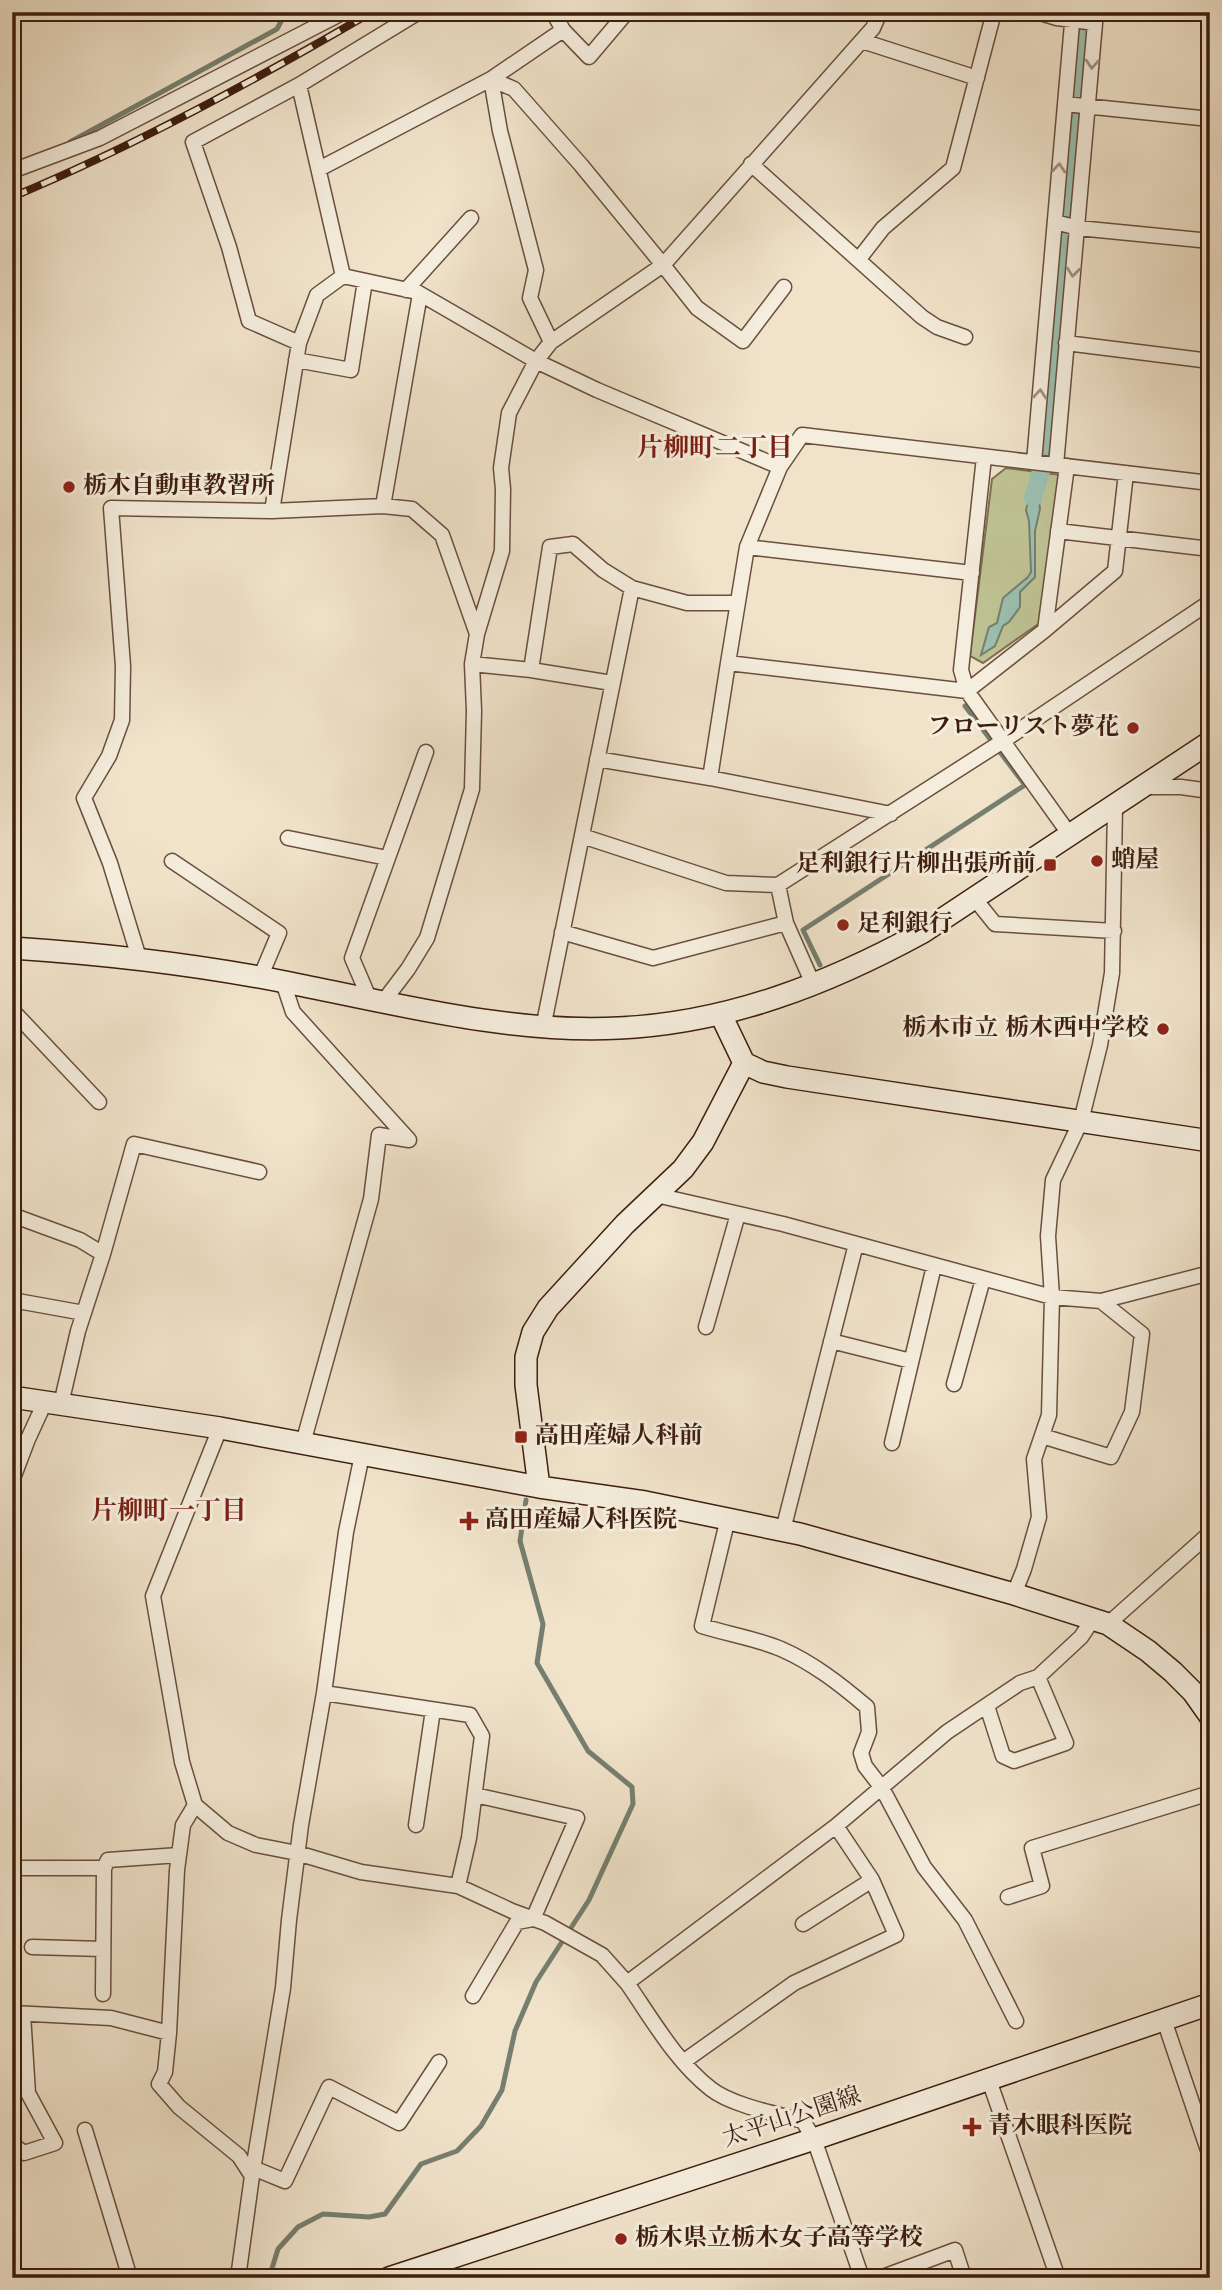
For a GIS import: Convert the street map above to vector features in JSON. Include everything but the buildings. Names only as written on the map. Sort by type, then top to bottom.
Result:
[{"type":"street","points":[[12,171],[100,138],[344,12]]},
{"type":"street","points":[[299,343],[249,321],[229,247],[193,142],[299,85],[419,12]]},
{"type":"street","points":[[553,12],[563,30],[589,57],[627,12]]},
{"type":"street","points":[[376,1001],[408,969],[427,938],[472,789],[472,664],[477,634],[502,551],[501,468],[509,413],[536,361],[551,342],[663,265],[862,41],[873,28],[880,12]]},
{"type":"street","points":[[859,259],[883,228],[953,168],[994,12]]},
{"type":"street","points":[[1037,12],[1057,18],[1096,18],[1066,343],[1058,531],[1045,629]]},
{"type":"street","points":[[1034,462],[1073,16]]},
{"type":"street","points":[[319,169],[491,79],[563,30]]},
{"type":"street","points":[[862,41],[977,78]]},
{"type":"street","points":[[491,79],[514,89],[581,165],[697,308],[743,341],[783,287]]},
{"type":"street","points":[[491,79],[500,131],[536,270],[530,298],[551,342]]},
{"type":"street","points":[[299,85],[342,276]]},
{"type":"street","points":[[1065,104],[1210,119]]},
{"type":"street","points":[[751,164],[922,317],[937,327],[965,337]]},
{"type":"street","points":[[383,506],[413,292],[471,218]]},
{"type":"street","points":[[1055,222],[1078,228],[1210,241]]},
{"type":"street","points":[[272,510],[299,343],[317,295],[342,276],[413,292],[536,361],[597,390],[780,467]]},
{"type":"street","points":[[296,360],[351,370],[365,281]]},
{"type":"street","points":[[1066,343],[1210,361]]},
{"type":"street","points":[[710,778],[747,547],[780,467],[802,436],[1210,483]]},
{"type":"street","points":[[985,457],[961,670],[967,691],[1070,835]]},
{"type":"street","points":[[728,663],[967,691],[1115,571],[1126,473]]},
{"type":"street","points":[[139,958],[110,863],[84,798],[110,756],[122,720],[123,666],[111,508],[272,510],[383,506],[412,509],[442,535],[477,634]]},
{"type":"street","points":[[1058,531],[1210,549]]},
{"type":"street","points":[[531,670],[550,547],[573,544],[603,570],[632,589],[687,603],[737,603]]},
{"type":"street","points":[[747,547],[972,573]]},
{"type":"street","points":[[543,1028],[632,589]]},
{"type":"street","points":[[582,836],[726,883],[778,885],[1003,741],[1210,602]]},
{"type":"street","points":[[472,664],[612,683]]},
{"type":"street","points":[[12,948],[139,958],[543,1028],[620,1028],[721,1015],[778,998],[874,959],[923,932],[1210,742]]},
{"type":"street","points":[[376,1001],[352,958],[426,752]]},
{"type":"street","points":[[597,759],[710,778],[891,814]]},
{"type":"street","points":[[1144,788],[1181,787],[1210,791]]},
{"type":"street","points":[[1014,1594],[1039,1517],[1034,1459],[1049,1415],[1052,1297],[1048,1236],[1053,1180],[1081,1121],[1100,1045],[1112,973],[1115,806]]},
{"type":"street","points":[[288,838],[387,858]]},
{"type":"street","points":[[172,861],[279,933],[260,978]]},
{"type":"street","points":[[778,885],[786,923],[813,984]]},
{"type":"street","points":[[975,899],[995,924],[1114,931]]},
{"type":"street","points":[[562,932],[653,958],[786,923]]},
{"type":"street","points":[[283,982],[293,1012],[409,1140],[379,1135],[371,1199],[303,1443]]},
{"type":"street","points":[[12,1010],[99,1102]]},
{"type":"street","points":[[721,1015],[744,1063],[763,1072],[1210,1141]]},
{"type":"street","points":[[539,1487],[526,1385],[526,1357],[533,1332],[548,1308],[625,1224],[683,1169],[703,1142],[744,1063]]},
{"type":"street","points":[[12,1481],[28,1439],[53,1403],[103,1254],[134,1144],[260,1172]]},
{"type":"street","points":[[656,1195],[856,1244],[1052,1297],[1101,1301],[1210,1273]]},
{"type":"street","points":[[706,1328],[738,1214]]},
{"type":"street","points":[[12,1215],[80,1240],[103,1254]]},
{"type":"street","points":[[783,1530],[856,1244]]},
{"type":"street","points":[[892,1443],[934,1266]]},
{"type":"street","points":[[954,1384],[983,1279]]},
{"type":"street","points":[[12,1300],[84,1313]]},
{"type":"street","points":[[1042,1436],[1111,1457],[1132,1412],[1142,1334],[1101,1301]]},
{"type":"street","points":[[831,1341],[911,1361]]},
{"type":"street","points":[[12,1397],[220,1428],[539,1487],[645,1502],[783,1530],[1014,1594],[1100,1621],[1148,1651],[1173,1672],[1193,1692],[1210,1716]]},
{"type":"street","points":[[220,1428],[153,1596],[182,1762],[195,1805],[228,1833],[256,1845],[297,1853],[361,1872],[458,1886],[545,1923],[602,1955],[627,1983],[683,2062],[712,2091],[743,2104],[803,2121],[814,2139],[862,2278]]},
{"type":"street","points":[[238,2278],[283,1987],[297,1853],[324,1693],[346,1532],[362,1455]]},
{"type":"street","points":[[728,1518],[702,1626],[779,1648],[812,1665],[867,1707],[869,1732],[861,1753],[865,1766],[882,1788],[924,1867],[965,1920],[1016,2021]]},
{"type":"street","points":[[627,1983],[836,1826],[947,1732],[1020,1683],[1038,1677],[1100,1621],[1210,1533]]},
{"type":"street","points":[[987,1706],[1003,1756],[1014,1761],[1066,1743],[1038,1677]]},
{"type":"street","points":[[324,1693],[470,1715],[482,1736],[469,1838],[458,1886]]},
{"type":"street","points":[[416,1825],[433,1710]]},
{"type":"street","points":[[1008,1897],[1042,1886],[1032,1848],[1210,1793]]},
{"type":"street","points":[[475,1795],[577,1818],[533,1919]]},
{"type":"street","points":[[195,1805],[183,1825],[179,1855],[169,2033],[165,2072],[159,2084],[178,2107],[239,2156],[253,2172],[285,2181],[329,2087],[399,2123],[439,2062]]},
{"type":"street","points":[[683,2062],[794,1983],[896,1935],[872,1880],[836,1826]]},
{"type":"street","points":[[103,1994],[104,1868],[108,1860],[179,1855]]},
{"type":"street","points":[[12,1868],[104,1868]]},
{"type":"street","points":[[803,1924],[872,1880]]},
{"type":"street","points":[[473,1996],[517,1923],[533,1919]]},
{"type":"street","points":[[32,1947],[103,1949]]},
{"type":"street","name":"太平山公園線","points":[[389,2278],[814,2139],[1210,2004]]},
{"type":"street","points":[[12,2144],[24,2153],[55,2143],[28,2093],[17,2013],[111,2018],[169,2033]]},
{"type":"street","points":[[1164,2020],[1210,2156]]},
{"type":"street","points":[[989,2080],[1058,2278]]},
{"type":"street","points":[[85,2130],[130,2278]]},
{"type":"street","points":[[880,2278],[954,2250],[964,2278]]},
{"type":"shaded area","points":[[1006,468],[1061,475],[1044,620],[983,663],[970,656],[992,479]]},
{"type":"shaded area","points":[[1029,498],[1039,502],[1040,509],[1035,531],[1035,577],[1020,592],[1020,607],[1003,626],[995,646],[981,655],[989,627],[997,623],[1003,598],[1031,572],[1029,521],[1026,510]]},
{"type":"waterway","points":[[70,142],[277,29],[286,12]]},
{"type":"waterway","points":[[1033,498],[1046,454],[1085,12]]},
{"type":"waterway","points":[[820,965],[803,930],[1025,785],[965,706]]},
{"type":"waterway","points":[[269,2278],[278,2249],[298,2227],[323,2214],[369,2217],[385,2214],[421,2164],[457,2151],[481,2126],[502,2090],[515,2031],[536,1982],[589,1900],[633,1804],[632,1787],[588,1751],[537,1663],[543,1624],[520,1541],[526,1500]]},
{"type":"railway","points":[[12,197],[104,156],[195,110],[372,12]]},
{"type":"place","name":"栃木自動車教習所","points":[[69,487]]},
{"type":"place","name":"フローリスト夢花","points":[[1133,728]]},
{"type":"place","name":"蛸屋","points":[[1097,861]]},
{"type":"place","name":"足利銀行片柳出張所前","points":[[1050,865]]},
{"type":"place","name":"足利銀行","points":[[843,925]]},
{"type":"place","name":"栃木市立 栃木西中学校","points":[[1163,1029]]},
{"type":"place","name":"高田産婦人科前","points":[[521,1437]]},
{"type":"place","name":"高田産婦人科医院","points":[[469,1521]]},
{"type":"place","name":"青木眼科医院","points":[[972,2127]]},
{"type":"place","name":"栃木県立栃木女子高等学校","points":[[621,2239]]},
{"type":"district","name":"片柳町二丁目","points":[[715,449]]},
{"type":"district","name":"片柳町一丁目","points":[[169,1512]]}]
